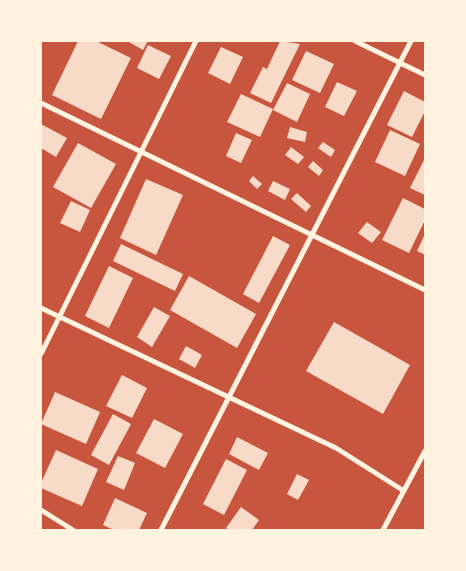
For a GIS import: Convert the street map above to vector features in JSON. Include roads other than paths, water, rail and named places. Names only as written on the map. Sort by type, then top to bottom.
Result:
[{"type":"street","points":[[41,354],[196,41]]},
{"type":"street","points":[[355,41],[425,75]]},
{"type":"street","points":[[162,530],[411,41]]},
{"type":"street","points":[[41,103],[425,290]]},
{"type":"street","points":[[41,308],[336,448],[404,491]]},
{"type":"street","points":[[383,530],[425,451]]},
{"type":"street","points":[[41,510],[73,530]]}]
